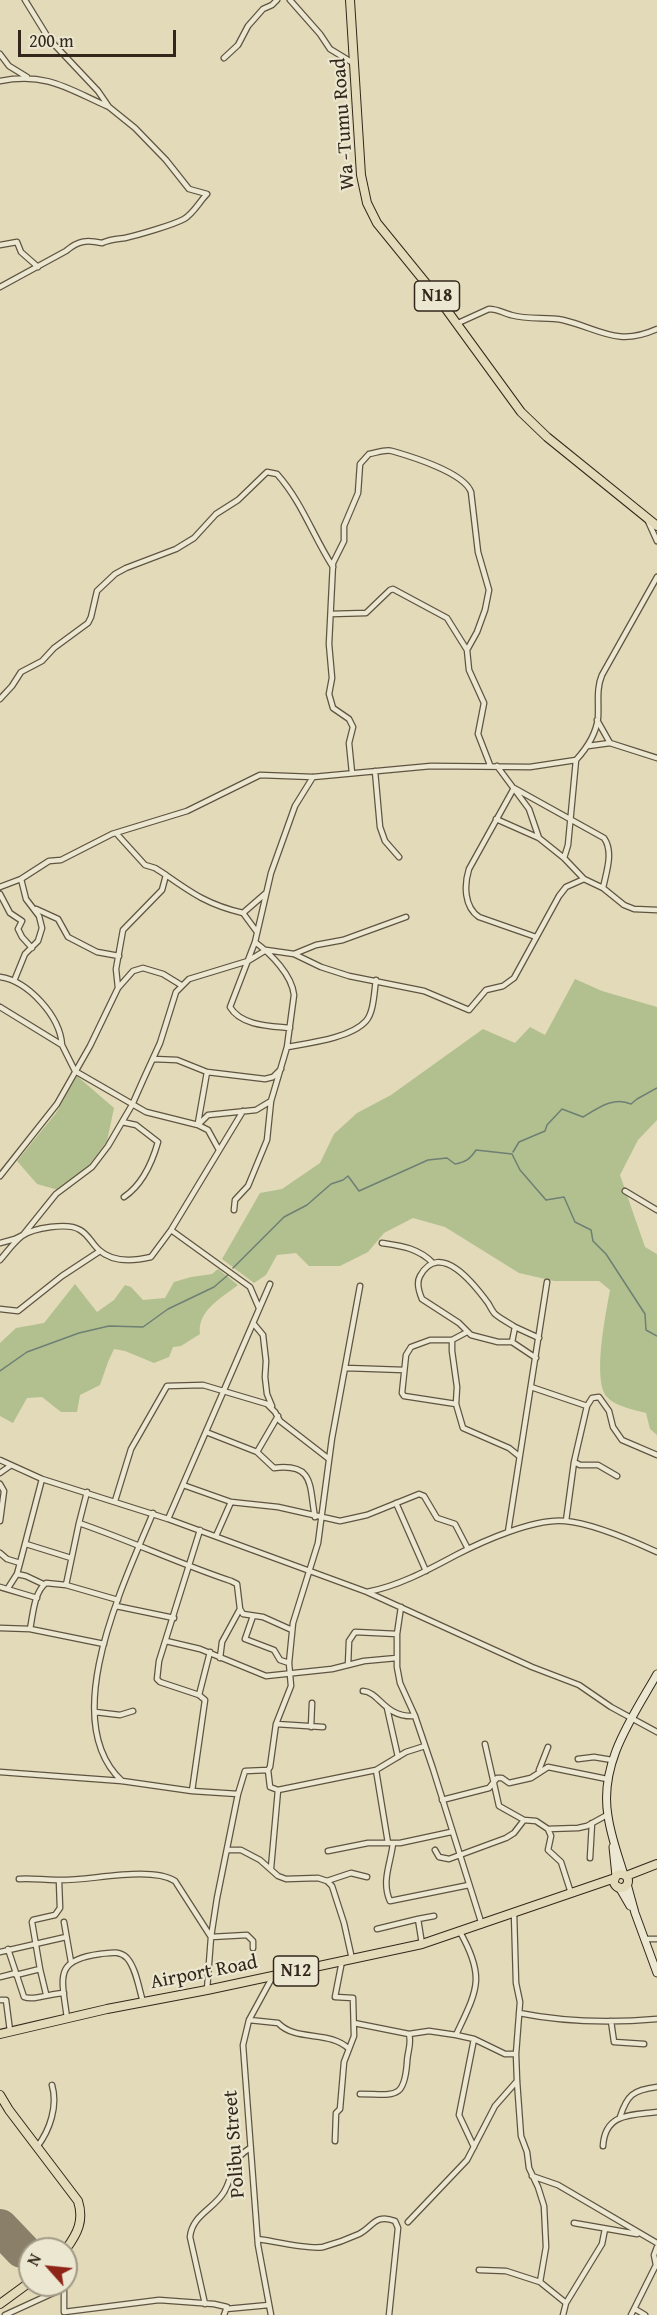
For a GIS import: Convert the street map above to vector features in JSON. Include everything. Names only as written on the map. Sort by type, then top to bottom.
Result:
[{"type":"highway","name":"Wa -Tumu Road","points":[[350,0],[361,175],[367,203],[385,235],[438,298],[521,412],[547,437],[657,526]]},
{"type":"highway","name":"N12","points":[[621,1880],[657,1864]]},
{"type":"highway","name":"Airport Road","points":[[0,2034],[422,1944],[585,1888],[621,1880]]},
{"type":"highway","points":[[0,2095],[78,2201],[82,2213],[81,2225],[74,2237]]},
{"type":"highway","points":[[0,2304],[18,2291]]},
{"type":"street","points":[[25,0],[49,39],[98,91],[109,107]]},
{"type":"street","points":[[224,58],[238,45],[249,26],[263,9],[277,0]]},
{"type":"street","points":[[290,0],[320,34],[330,50],[355,65]]},
{"type":"street","points":[[0,54],[9,66],[28,77]]},
{"type":"street","points":[[0,81],[28,77],[47,79],[109,107],[135,128],[166,160],[189,189],[207,194],[192,213],[183,220],[125,238],[112,238],[102,243],[87,240],[75,244],[0,287]]},
{"type":"street","points":[[0,245],[17,242],[21,252],[38,267]]},
{"type":"street","points":[[456,324],[489,309],[495,309],[526,318],[561,320],[616,338],[641,335],[657,329]]},
{"type":"street","points":[[352,773],[349,751],[352,723],[336,711],[329,694],[332,678],[329,644],[333,567],[344,541],[346,520],[358,493],[359,470],[364,458],[369,454],[391,451],[421,460],[456,476],[468,485],[471,492],[478,552],[489,590],[477,632],[466,650]]},
{"type":"street","points":[[0,699],[21,672],[42,661],[54,648],[88,624],[92,617],[97,591],[115,574],[188,542],[204,529],[216,514],[238,500],[267,472],[278,474],[300,504],[307,516],[311,531],[333,567]]},
{"type":"street","points":[[647,518],[657,542]]},
{"type":"street","points":[[564,858],[568,845],[576,760],[588,746],[597,720],[600,680],[657,577]]},
{"type":"street","points":[[331,614],[366,613],[393,589],[447,618],[466,650],[469,670],[484,703],[478,734],[490,765]]},
{"type":"street","points":[[597,720],[610,743]]},
{"type":"street","points":[[588,746],[610,743],[657,758]]},
{"type":"street","points":[[0,887],[21,879],[49,861],[61,860],[116,833],[187,811],[260,775],[313,777],[431,766],[530,767],[576,760]]},
{"type":"street","points":[[497,766],[529,809],[539,838]]},
{"type":"street","points":[[375,771],[380,827],[384,840],[399,857]]},
{"type":"street","points":[[290,1028],[260,1025],[232,1011],[230,1007],[255,942],[271,873],[295,806],[313,777]]},
{"type":"street","points":[[514,788],[599,834],[607,842],[609,861],[603,888]]},
{"type":"street","points":[[514,788],[469,868],[466,878],[470,906],[471,912],[479,917],[536,937]]},
{"type":"street","points":[[496,819],[539,838],[564,858],[584,879],[603,888],[624,905],[657,910]]},
{"type":"street","points":[[116,833],[145,865],[166,874],[218,907],[243,913],[257,933]]},
{"type":"street","points":[[118,988],[116,969],[123,930],[162,890],[166,874]]},
{"type":"street","points":[[14,981],[25,954],[38,941],[42,928],[39,916],[26,899],[21,879]]},
{"type":"street","points":[[0,1260],[63,1188],[79,1179],[92,1167],[108,1146],[132,1105],[153,1059],[176,992],[181,985],[196,976],[248,961],[266,950],[294,954],[321,967],[349,976],[424,991],[469,1010],[486,990],[503,986],[514,978],[559,896],[566,887],[584,879]]},
{"type":"street","points":[[243,913],[266,893]]},
{"type":"street","points":[[0,894],[10,913],[22,921],[18,928],[22,937],[32,948]]},
{"type":"street","points":[[33,908],[58,919],[68,937],[97,952],[119,956]]},
{"type":"street","points":[[294,954],[316,945],[344,940],[406,917]]},
{"type":"street","points":[[234,1210],[235,1200],[248,1186],[267,1140],[271,1101],[287,1047],[294,995],[293,987],[266,950],[255,942]]},
{"type":"street","points":[[0,1176],[57,1104],[90,1046],[118,988],[133,971],[143,968],[163,974],[181,985]]},
{"type":"street","points":[[0,976],[25,985],[41,1002],[61,1033],[62,1045],[75,1071],[146,1112],[198,1125],[208,1130],[219,1150]]},
{"type":"street","points":[[287,1047],[348,1033],[366,1022],[370,1014],[376,980]]},
{"type":"street","points":[[0,1007],[62,1045]]},
{"type":"street","points":[[153,1059],[177,1060],[207,1072],[265,1079],[273,1077],[282,1067]]},
{"type":"street","points":[[198,1125],[207,1072]]},
{"type":"street","points":[[198,1125],[208,1115],[256,1110],[271,1101]]},
{"type":"street","points":[[0,1243],[49,1227],[78,1228],[100,1251],[113,1258],[135,1261],[151,1257],[171,1230],[243,1111]]},
{"type":"street","points":[[122,1122],[136,1125],[158,1142],[152,1161],[136,1189],[124,1197]]},
{"type":"street","points":[[0,1162],[8,1166]]},
{"type":"street","points":[[625,1191],[657,1210]]},
{"type":"street","points":[[171,1230],[250,1287],[259,1309]]},
{"type":"street","points":[[382,1243],[409,1248],[423,1254],[433,1263]]},
{"type":"street","points":[[0,1309],[18,1311],[62,1276],[100,1251]]},
{"type":"street","points":[[536,1358],[512,1342],[484,1339],[467,1332],[459,1323],[422,1299],[419,1292],[421,1275],[438,1261],[450,1264],[465,1275],[490,1305],[493,1312],[515,1327],[539,1338]]},
{"type":"street","points":[[508,1532],[547,1282]]},
{"type":"street","points":[[168,1519],[270,1284]]},
{"type":"street","points":[[360,1286],[318,1517],[318,1543],[292,1630],[289,1663],[291,1686],[276,1724],[268,1770],[270,1787],[278,1790],[376,1770],[406,1752],[425,1746]]},
{"type":"street","points":[[253,1323],[263,1335],[267,1394],[280,1421],[329,1459]]},
{"type":"street","points":[[512,1342],[515,1327]]},
{"type":"street","points":[[456,1404],[404,1396],[406,1355],[411,1347],[430,1340],[452,1340],[467,1332]]},
{"type":"street","points":[[452,1340],[457,1387],[456,1404],[463,1428],[509,1448],[519,1456]]},
{"type":"street","points":[[346,1368],[404,1370]]},
{"type":"street","points":[[115,1501],[131,1449],[165,1387],[203,1385],[225,1390],[273,1408]]},
{"type":"street","points":[[531,1387],[587,1406]]},
{"type":"street","points":[[566,1521],[574,1462],[587,1406],[592,1398],[599,1397],[609,1411],[614,1427],[622,1440],[657,1455]]},
{"type":"street","points":[[257,1452],[278,1416]]},
{"type":"street","points":[[206,1432],[257,1452],[274,1468],[303,1470],[308,1476],[318,1517]]},
{"type":"street","points":[[0,1460],[42,1479],[153,1513],[367,1592],[532,1667],[579,1685],[611,1707],[657,1732]]},
{"type":"street","points":[[574,1462],[580,1465],[598,1465],[617,1476]]},
{"type":"street","points":[[0,1473],[9,1466]]},
{"type":"street","points":[[8,1588],[17,1574],[42,1479]]},
{"type":"street","points":[[0,1484],[4,1491],[0,1521]]},
{"type":"street","points":[[183,1485],[231,1502],[278,1507],[340,1521],[367,1515],[415,1495],[424,1496],[437,1518],[455,1524],[468,1549]]},
{"type":"street","points":[[66,1586],[87,1492]]},
{"type":"street","points":[[216,1536],[231,1502]]},
{"type":"street","points":[[396,1503],[426,1571]]},
{"type":"street","points":[[123,1781],[112,1772],[102,1755],[98,1738],[95,1712],[97,1668],[117,1603],[153,1513]]},
{"type":"street","points":[[367,1592],[381,1589],[426,1571],[468,1549],[508,1532],[539,1524],[566,1521],[619,1537],[657,1552]]},
{"type":"street","points":[[79,1524],[140,1545],[189,1567],[237,1584],[240,1610],[222,1642],[220,1658]]},
{"type":"street","points":[[192,1791],[205,1700],[199,1695],[157,1679],[159,1661],[201,1530]]},
{"type":"street","points":[[26,1544],[71,1558]]},
{"type":"street","points":[[0,1553],[7,1559],[20,1563]]},
{"type":"street","points":[[17,1574],[43,1584],[48,1582],[66,1586],[117,1603],[174,1618]]},
{"type":"street","points":[[30,1629],[37,1598],[43,1584]]},
{"type":"street","points":[[0,1587],[37,1598]]},
{"type":"street","points":[[401,1607],[398,1634],[400,1683],[415,1716],[482,1925]]},
{"type":"street","points":[[240,1610],[243,1614],[263,1617],[292,1630]]},
{"type":"street","points":[[253,1617],[245,1639],[274,1650],[280,1660],[289,1663]]},
{"type":"street","points":[[0,1628],[30,1629],[104,1644]]},
{"type":"street","points":[[348,1665],[349,1641],[355,1632],[398,1634]]},
{"type":"street","points":[[166,1641],[210,1652],[261,1675],[398,1658]]},
{"type":"street","points":[[199,1695],[210,1652]]},
{"type":"street","points":[[657,1674],[632,1718],[612,1760],[607,1779],[607,1815],[621,1880],[655,1960],[657,1973]]},
{"type":"street","points":[[363,1691],[371,1693],[387,1708],[400,1716],[415,1716]]},
{"type":"street","points":[[311,1727],[312,1703]]},
{"type":"street","points":[[387,1708],[398,1757]]},
{"type":"street","points":[[95,1712],[120,1715],[134,1711]]},
{"type":"street","points":[[276,1724],[323,1727]]},
{"type":"street","points":[[485,1744],[499,1806],[524,1820],[536,1821],[548,1829],[551,1836],[548,1850],[561,1862],[572,1893]]},
{"type":"street","points":[[537,1773],[543,1764],[548,1747]]},
{"type":"street","points":[[578,1759],[594,1757],[612,1760]]},
{"type":"street","points":[[442,1800],[482,1790],[493,1784],[497,1778],[512,1783],[531,1778],[548,1767],[607,1779]]},
{"type":"street","points":[[207,1990],[211,1937],[238,1794],[245,1771],[268,1770]]},
{"type":"street","points":[[376,1770],[391,1843],[391,1860],[386,1873],[390,1901],[469,1885]]},
{"type":"street","points":[[0,1772],[123,1781],[192,1791],[238,1794]]},
{"type":"street","points":[[271,1868],[278,1790]]},
{"type":"street","points":[[548,1829],[578,1828],[607,1815]]},
{"type":"street","points":[[435,1850],[439,1857],[449,1858],[506,1838],[514,1833],[524,1820]]},
{"type":"street","points":[[591,1858],[592,1823]]},
{"type":"street","points":[[328,1851],[368,1843],[391,1843],[452,1832]]},
{"type":"street","points":[[228,1850],[241,1850],[286,1880],[318,1878],[327,1881],[351,1873],[367,1877]]},
{"type":"street","points":[[19,1879],[59,1881],[118,1874],[168,1876],[175,1881],[211,1937]]},
{"type":"street","points":[[46,1994],[33,1920],[55,1915],[60,1908],[59,1881]]},
{"type":"street","points":[[327,1881],[335,1894],[352,1959]]},
{"type":"street","points":[[514,1913],[516,1983],[520,2002],[516,2055],[522,2136],[532,2176],[544,2206],[546,2247],[540,2282]]},
{"type":"street","points":[[377,1929],[434,1916]]},
{"type":"street","points":[[418,1919],[422,1944]]},
{"type":"street","points":[[64,1922],[70,1962]]},
{"type":"street","points":[[456,2035],[475,1993],[477,1979],[473,1956],[460,1932]]},
{"type":"street","points":[[211,1937],[247,1935],[253,1941],[253,1948]]},
{"type":"street","points":[[0,1952],[66,1937]]},
{"type":"street","points":[[645,1939],[657,1939]]},
{"type":"street","points":[[8,1949],[24,1997],[28,1999],[46,1994],[64,1993]]},
{"type":"street","points":[[67,2018],[64,1972],[70,1962],[80,1957],[118,1952],[124,1955],[129,1962],[143,2002]]},
{"type":"street","points":[[335,2141],[336,2113],[340,2109],[344,2062],[354,2036],[353,1998],[335,1997],[342,1962]]},
{"type":"street","points":[[0,1977],[40,1970]]},
{"type":"street","name":"Polibu Street","points":[[271,2315],[258,2239],[243,2054],[244,2036],[249,2020],[273,1976]]},
{"type":"street","points":[[0,2000],[6,2000],[10,2031]]},
{"type":"street","points":[[519,2013],[547,2018],[611,2021],[657,2019]]},
{"type":"street","points":[[249,2020],[278,2023],[286,2032],[338,2042],[349,2049]]},
{"type":"street","points":[[611,2021],[614,2042],[644,2044]]},
{"type":"street","points":[[354,2023],[409,2034],[429,2031],[456,2035],[474,2039],[505,2054],[516,2055]]},
{"type":"street","points":[[360,2094],[396,2092],[402,2088],[411,2044],[409,2034]]},
{"type":"street","points":[[474,2039],[459,2115],[474,2147]]},
{"type":"street","points":[[408,2222],[467,2160],[495,2106],[517,2081]]},
{"type":"street","points":[[37,2147],[45,2136],[53,2112],[55,2096],[52,2085]]},
{"type":"street","points":[[620,2117],[625,2101],[634,2092],[657,2087]]},
{"type":"street","points":[[603,2146],[604,2134],[620,2117],[657,2112]]},
{"type":"street","points":[[205,2304],[190,2237],[191,2229],[204,2212],[223,2194],[237,2157],[250,2148]]},
{"type":"street","points":[[532,2176],[558,2185],[657,2245],[654,2255],[656,2266],[632,2315]]},
{"type":"street","points":[[258,2239],[324,2247],[360,2234],[372,2223],[384,2218],[395,2221],[398,2228],[389,2315]]},
{"type":"street","points":[[574,2223],[643,2236]]},
{"type":"street","points":[[563,2315],[566,2303],[602,2244],[605,2229]]},
{"type":"street","points":[[479,2270],[506,2271],[540,2282],[566,2303]]},
{"type":"street","points":[[5,2315],[43,2297]]},
{"type":"street","points":[[64,2297],[64,2314],[159,2300],[214,2304],[227,2307],[226,2309],[269,2305]]},
{"type":"street","points":[[224,2315],[227,2307]]},
{"type":"street","points":[[635,2309],[645,2315]]},
{"type":"green space","points":[[575,979],[602,991],[657,1007],[657,1120],[638,1140],[620,1175],[645,1247],[657,1254],[657,1435],[650,1429],[646,1413],[615,1403],[607,1397],[603,1388],[601,1346],[610,1290],[599,1281],[554,1281],[519,1273],[445,1227],[413,1218],[384,1233],[368,1252],[340,1266],[309,1266],[296,1253],[277,1255],[266,1275],[254,1283],[222,1259],[260,1193],[282,1189],[320,1163],[334,1134],[357,1113],[391,1095],[483,1029],[515,1043],[530,1027],[545,1035]]},
{"type":"green space","points":[[77,1076],[114,1108],[107,1141],[83,1173],[58,1190],[37,1184],[17,1161],[56,1113]]},
{"type":"green space","points":[[218,1269],[238,1285],[206,1312],[202,1318],[200,1334],[181,1346],[173,1347],[169,1357],[154,1363],[114,1349],[100,1385],[80,1395],[77,1412],[61,1412],[42,1397],[27,1398],[13,1423],[0,1416],[0,1343],[16,1328],[44,1323],[75,1284],[97,1312],[114,1300],[125,1285],[131,1287],[143,1300],[165,1298],[174,1282],[212,1274]]},
{"type":"waterway","points":[[513,1152],[519,1142],[545,1131],[547,1125],[562,1109],[583,1117],[612,1102],[631,1104],[657,1088]]},
{"type":"waterway","points":[[233,1268],[284,1217],[307,1205],[331,1184],[348,1176],[359,1191],[428,1160],[447,1158],[455,1164],[467,1160],[476,1150],[512,1154],[520,1170],[546,1200],[564,1197],[575,1222],[591,1230],[593,1241],[606,1254],[645,1314],[646,1330],[657,1336]]},
{"type":"waterway","points":[[0,1371],[27,1352],[79,1333],[109,1326],[143,1327],[168,1309],[214,1287],[228,1275]]},
{"type":"runway","points":[[0,2227],[18,2246]]}]
